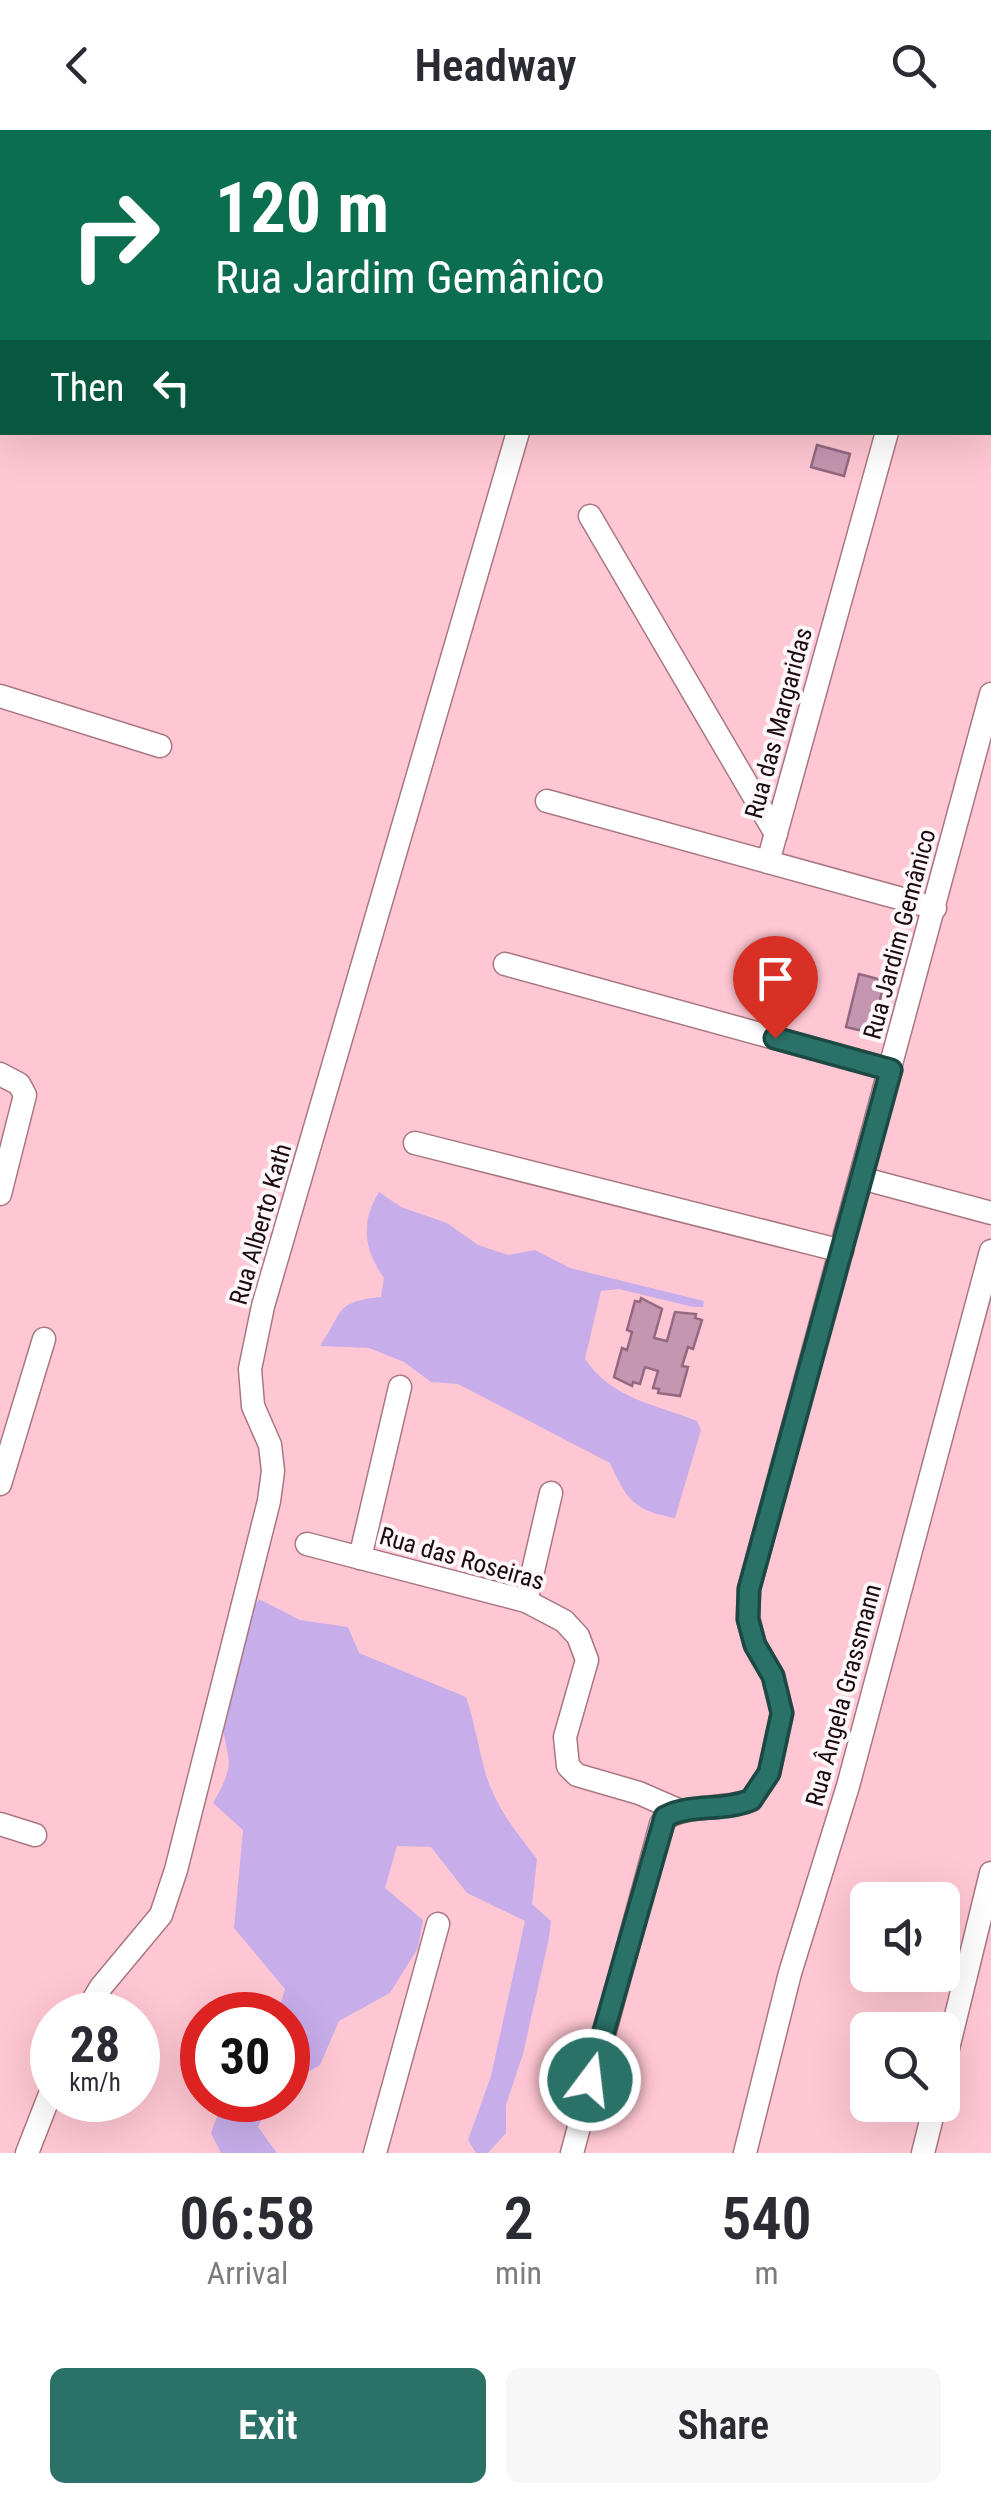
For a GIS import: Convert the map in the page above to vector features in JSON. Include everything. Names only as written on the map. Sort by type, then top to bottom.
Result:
[{"type":"street","name":"Rua Alberto Kath","points":[[98,1992],[161,1916],[176,1870],[269,1501],[273,1471],[270,1445],[253,1406],[250,1370],[264,1306],[517,435]]},
{"type":"street","name":"Rua das Margaridas","points":[[768,862],[886,435]]},
{"type":"street","points":[[590,516],[776,834]]},
{"type":"street","name":"Rua Jardim Gemânico","points":[[678,1810],[734,1807],[751,1800],[769,1773],[782,1713],[773,1676],[755,1645],[748,1619],[749,1589],[991,694]]},
{"type":"street","points":[[0,696],[160,746]]},
{"type":"street","points":[[967,782],[991,788]]},
{"type":"street","points":[[547,801],[935,908]]},
{"type":"street","points":[[505,964],[891,1070]]},
{"type":"street","points":[[0,1074],[18,1084],[25,1095],[0,1194]]},
{"type":"street","points":[[415,1143],[842,1251]]},
{"type":"street","points":[[862,1178],[991,1212]]},
{"type":"street","name":"Rua Ângela Grassmann","points":[[745,2153],[790,1973],[848,1786],[991,1251]]},
{"type":"street","points":[[0,1484],[44,1339]]},
{"type":"street","points":[[360,1558],[400,1387]]},
{"type":"street","points":[[526,1601],[551,1493]]},
{"type":"street","name":"Rua das Roseiras","points":[[307,1544],[526,1601],[564,1620],[578,1636],[587,1660],[564,1738],[568,1766],[577,1775],[639,1793],[678,1810]]},
{"type":"street","points":[[572,2153],[661,1824],[678,1810]]},
{"type":"street","points":[[0,1824],[36,1836]]},
{"type":"street","points":[[957,2012],[991,1874]]},
{"type":"street","points":[[375,2153],[438,1924]]},
{"type":"street","points":[[27,2153],[39,2122]]},
{"type":"street","points":[[923,2153],[931,2122]]},
{"type":"shaded area","points":[[379,1192],[401,1207],[447,1223],[478,1245],[508,1255],[535,1250],[570,1268],[704,1301],[703,1307],[693,1307],[619,1289],[601,1291],[585,1359],[621,1392],[697,1421],[701,1430],[675,1518],[650,1512],[633,1501],[610,1463],[458,1384],[431,1382],[404,1362],[369,1348],[320,1346],[347,1305],[381,1297],[384,1278],[372,1257],[367,1236],[369,1215]]},
{"type":"shaded area","points":[[259,1599],[300,1620],[348,1627],[359,1653],[466,1697],[493,1793],[537,1859],[532,1904],[551,1921],[549,1938],[523,2054],[506,2105],[506,2133],[488,2153],[476,2153],[468,2140],[491,2076],[525,1921],[467,1893],[431,1847],[397,1846],[385,1888],[423,1920],[418,1948],[390,1993],[339,2021],[320,2065],[310,2071],[310,1992],[284,1992],[234,1928],[243,1830],[213,1803],[229,1765],[223,1713],[230,1670]]},
{"type":"shaded area","points":[[215,2122],[260,2122],[258,2127],[277,2153],[221,2153],[211,2133]]},
{"type":"building","points":[[817,445],[850,454],[844,476],[811,467]]},
{"type":"building","points":[[859,974],[885,981],[871,1033],[846,1027]]},
{"type":"building","points":[[641,1298],[662,1309],[654,1338],[667,1341],[675,1312],[696,1314],[695,1318],[702,1320],[693,1349],[688,1347],[682,1366],[688,1367],[680,1396],[658,1393],[659,1389],[653,1388],[658,1371],[645,1367],[640,1384],[633,1382],[632,1386],[614,1377],[622,1348],[627,1350],[632,1332],[627,1330],[635,1301],[640,1302]]},
{"type":"route","points":[[590,2080],[661,1824],[678,1810],[714,1810],[751,1800],[769,1773],[779,1735],[780,1701],[773,1676],[755,1645],[748,1619],[749,1589],[891,1070],[775,1038]]}]
